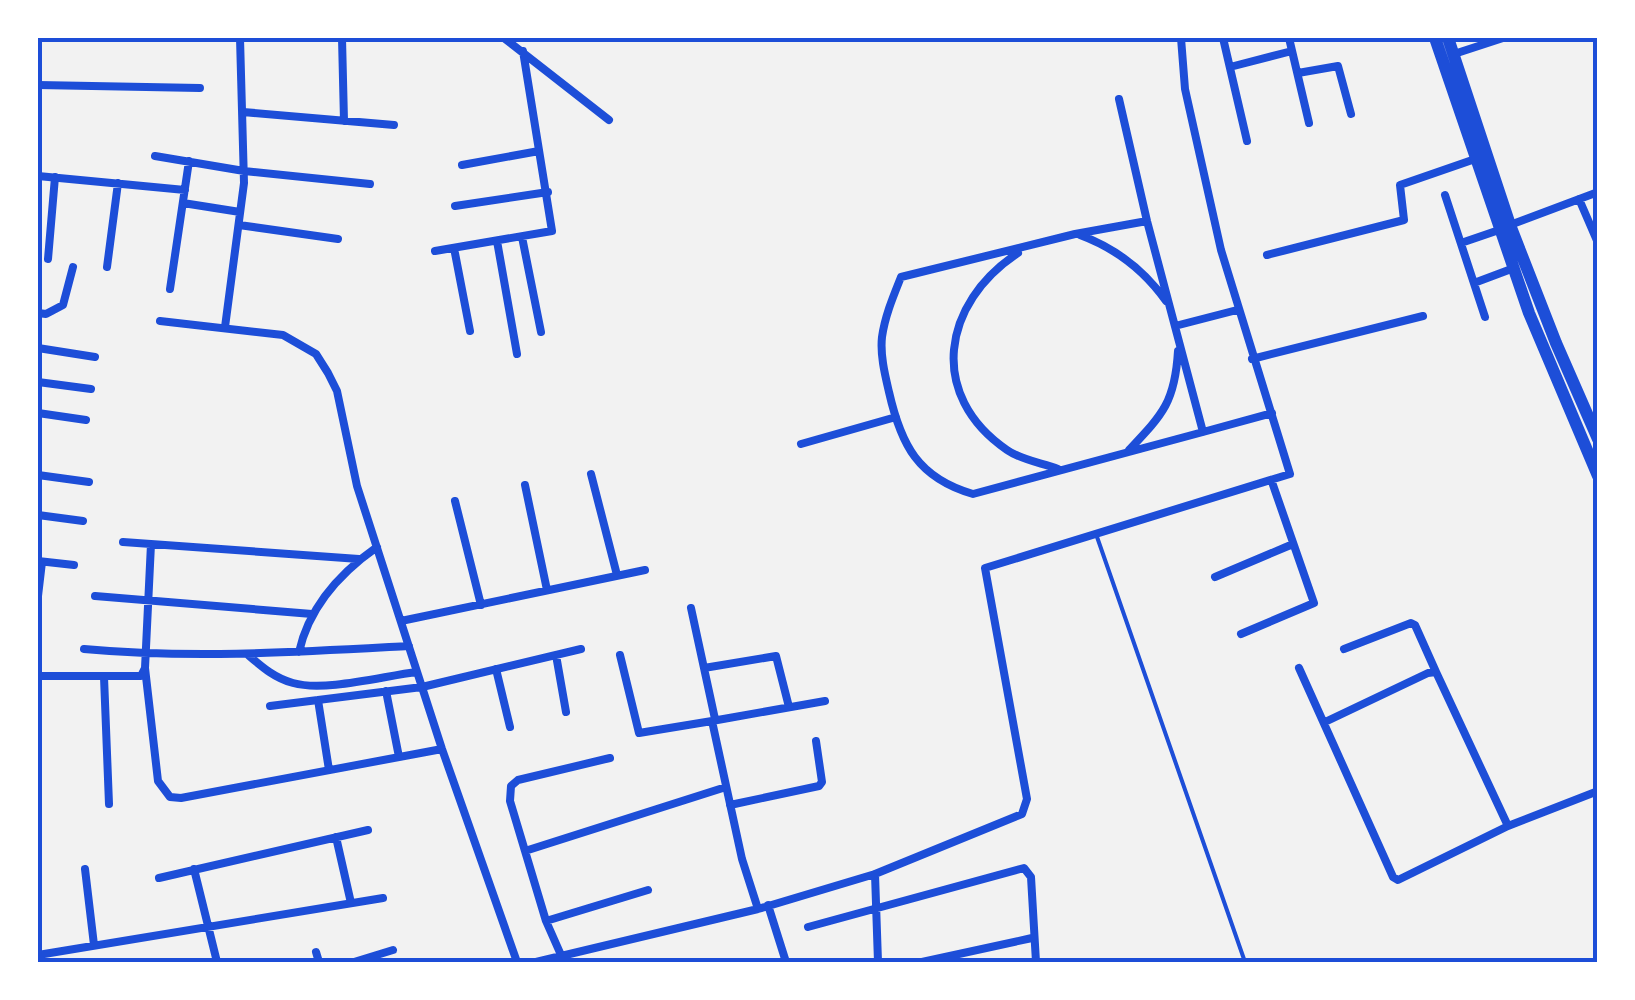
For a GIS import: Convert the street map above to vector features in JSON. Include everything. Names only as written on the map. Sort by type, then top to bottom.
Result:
[{"type":"main road","points":[[1435,38],[1506,227],[1598,439]]},
{"type":"main road","points":[[1448,38],[1529,312],[1598,476]]},
{"type":"street","points":[[226,327],[244,170],[240,38]]},
{"type":"street","points":[[342,38],[344,121]]},
{"type":"street","points":[[504,38],[609,120]]},
{"type":"street","points":[[536,962],[758,909],[876,874],[1022,814],[1027,808],[985,568],[1290,474],[1237,310],[1186,89],[1181,38]]},
{"type":"street","points":[[1223,38],[1247,141]]},
{"type":"street","points":[[1289,38],[1309,122]]},
{"type":"street","points":[[1454,54],[1503,38]]},
{"type":"street","points":[[434,251],[552,231],[523,51]]},
{"type":"street","points":[[1230,67],[1292,51]]},
{"type":"street","points":[[1298,74],[1338,66],[1350,114]]},
{"type":"street","points":[[38,85],[200,88]]},
{"type":"street","points":[[1119,99],[1203,432]]},
{"type":"street","points":[[243,112],[394,125]]},
{"type":"street","points":[[462,165],[539,151]]},
{"type":"street","points":[[155,156],[370,184]]},
{"type":"street","points":[[1267,255],[1404,220],[1400,185],[1478,158]]},
{"type":"street","points":[[170,289],[189,162]]},
{"type":"street","points":[[38,176],[185,190]]},
{"type":"street","points":[[48,259],[55,177]]},
{"type":"street","points":[[108,266],[118,183]]},
{"type":"street","points":[[455,206],[548,192]]},
{"type":"street","points":[[1461,243],[1598,192]]},
{"type":"street","points":[[1445,194],[1485,317]]},
{"type":"street","points":[[1579,199],[1598,243]]},
{"type":"street","points":[[183,202],[240,212]]},
{"type":"street","points":[[1147,221],[1076,234],[902,278],[882,340],[884,371],[910,454],[952,488],[973,494],[1272,412]]},
{"type":"street","points":[[239,224],[338,238]]},
{"type":"street","points":[[1076,234],[1100,243],[1148,276],[1170,306]]},
{"type":"street","points":[[522,237],[541,332]]},
{"type":"street","points":[[497,241],[517,354]]},
{"type":"street","points":[[454,248],[470,331]]},
{"type":"street","points":[[1026,248],[999,266],[978,288],[961,315],[952,354],[960,395],[980,427],[1010,452],[1058,469]]},
{"type":"street","points":[[38,313],[46,314],[63,306],[73,267]]},
{"type":"street","points":[[1474,284],[1514,268]]},
{"type":"street","points":[[1175,326],[1237,310]]},
{"type":"street","points":[[1252,359],[1423,316]]},
{"type":"street","points":[[160,322],[283,335],[316,354],[337,391],[357,486],[442,749],[517,962]]},
{"type":"street","points":[[1129,450],[1165,412],[1176,378],[1179,342]]},
{"type":"street","points":[[38,348],[96,357]]},
{"type":"street","points":[[38,382],[91,389]]},
{"type":"street","points":[[38,413],[86,420]]},
{"type":"street","points":[[801,444],[896,417]]},
{"type":"street","points":[[591,474],[617,575]]},
{"type":"street","points":[[38,475],[89,482]]},
{"type":"street","points":[[1241,634],[1314,603],[1272,482]]},
{"type":"street","points":[[525,485],[547,590]]},
{"type":"street","points":[[456,501],[480,604]]},
{"type":"street","points":[[38,515],[83,521]]},
{"type":"street","points":[[123,542],[359,559]]},
{"type":"street","points":[[151,544],[145,668],[158,781],[170,796],[181,798],[442,749]]},
{"type":"street","points":[[1214,577],[1293,544]]},
{"type":"street","points":[[298,652],[312,614],[359,559],[377,547]]},
{"type":"street","points":[[38,596],[40,561],[74,565]]},
{"type":"street","points":[[401,622],[645,570]]},
{"type":"street","points":[[95,596],[312,614]]},
{"type":"street","points":[[691,608],[726,788],[758,909]]},
{"type":"street","points":[[1344,649],[1411,623],[1415,625],[1508,826]]},
{"type":"street","points":[[84,649],[146,654],[247,654],[409,646]]},
{"type":"street","points":[[270,706],[422,687],[581,649]]},
{"type":"street","points":[[247,654],[273,675],[296,684],[417,672]]},
{"type":"street","points":[[556,655],[566,712]]},
{"type":"street","points":[[620,655],[638,733],[825,701]]},
{"type":"street","points":[[704,668],[776,656],[789,707]]},
{"type":"street","points":[[38,676],[141,676],[145,668]]},
{"type":"street","points":[[1300,668],[1393,877],[1398,880],[1508,826],[1598,791]]},
{"type":"street","points":[[496,669],[510,727]]},
{"type":"street","points":[[1326,722],[1436,672]]},
{"type":"street","points":[[104,677],[110,804]]},
{"type":"street","points":[[386,691],[398,757]]},
{"type":"street","points":[[318,700],[328,770]]},
{"type":"street","points":[[730,805],[819,786],[822,782],[816,741]]},
{"type":"street","points":[[561,955],[546,921],[510,802],[511,786],[518,780],[610,758]]},
{"type":"street","points":[[526,851],[726,788]]},
{"type":"street","points":[[159,878],[368,830]]},
{"type":"street","points":[[336,837],[351,903]]},
{"type":"street","points":[[194,868],[217,962]]},
{"type":"street","points":[[808,928],[1024,868],[1031,877],[1036,962]]},
{"type":"street","points":[[85,869],[94,946]]},
{"type":"street","points":[[876,874],[878,962]]},
{"type":"street","points":[[546,921],[648,890]]},
{"type":"street","points":[[38,955],[383,898]]},
{"type":"street","points":[[768,905],[786,962]]},
{"type":"street","points":[[922,962],[1032,938]]},
{"type":"street","points":[[354,962],[393,950]]},
{"type":"street","points":[[316,952],[319,962]]},
{"type":"lane","points":[[1096,534],[1245,962]]}]
